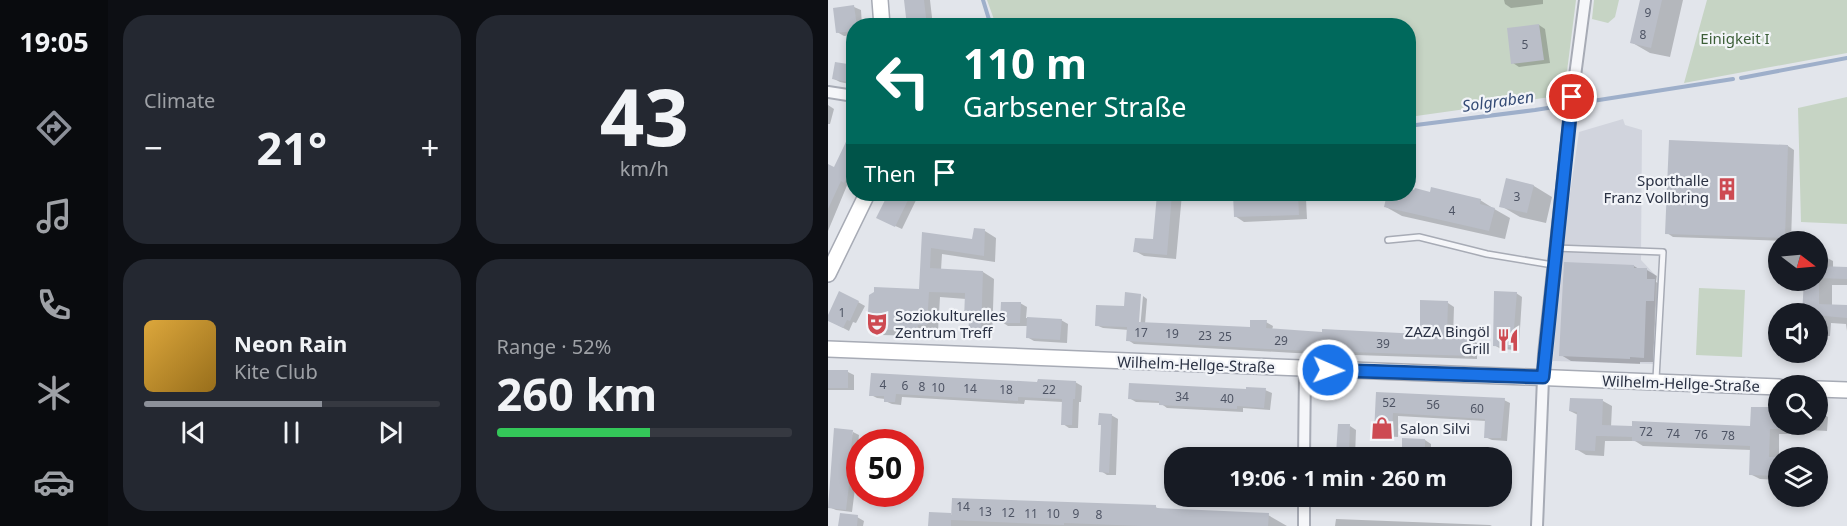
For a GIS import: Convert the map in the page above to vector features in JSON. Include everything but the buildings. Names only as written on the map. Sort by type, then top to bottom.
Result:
[{"type":"main road","points":[[880,0],[881,18]]},
{"type":"main road","points":[[828,274],[864,201]]},
{"type":"main road","name":"Wilhelm-Hellge-Straße","points":[[828,349],[1768,387]]},
{"type":"main road","points":[[1828,389],[1847,390]]},
{"type":"street","points":[[1537,526],[1543,377],[1553,265],[1585,0]]},
{"type":"street","points":[[828,92],[846,95]]},
{"type":"street","points":[[1304,447],[1305,369]]},
{"type":"street","points":[[1304,507],[1304,526]]},
{"type":"lane","points":[[1388,240],[1419,237],[1487,254],[1553,265]]},
{"type":"lane","points":[[1555,248],[1663,252],[1656,382]]},
{"type":"shaded area","points":[[1623,119],[1625,125],[1642,130],[1641,260],[1656,276],[1653,364],[1553,361],[1560,262],[1579,132]]},
{"type":"green space","points":[[987,0],[1576,0],[1564,95],[1416,116],[1416,18],[993,18]]},
{"type":"green space","points":[[1594,0],[1619,0],[1615,17],[1608,23],[1592,19]]},
{"type":"green space","name":"Einigkeit I","points":[[1707,0],[1847,0],[1847,53],[1684,83]]},
{"type":"green space","points":[[1847,97],[1847,224],[1801,222],[1798,108]]},
{"type":"green space","points":[[1699,288],[1745,290],[1742,357],[1696,355]]},
{"type":"waterway","name":"Solgraben","points":[[983,0],[989,18]]},
{"type":"waterway","name":"Solgraben","points":[[1741,78],[1847,58]]},
{"type":"waterway","name":"Solgraben","points":[[1416,125],[1535,110],[1733,79]]},
{"type":"place","name":"Sporthalle Franz Vollbring","points":[[1727,189]]},
{"type":"place","name":"Soziokulturelles Zentrum Treff","points":[[877,324]]},
{"type":"place","name":"ZAZA Bingöl Grill","points":[[1508,340]]},
{"type":"place","name":"Salon Silvi","points":[[1382,428]]},
{"type":"route","points":[[1328,370],[1543,377],[1572,97]]}]
